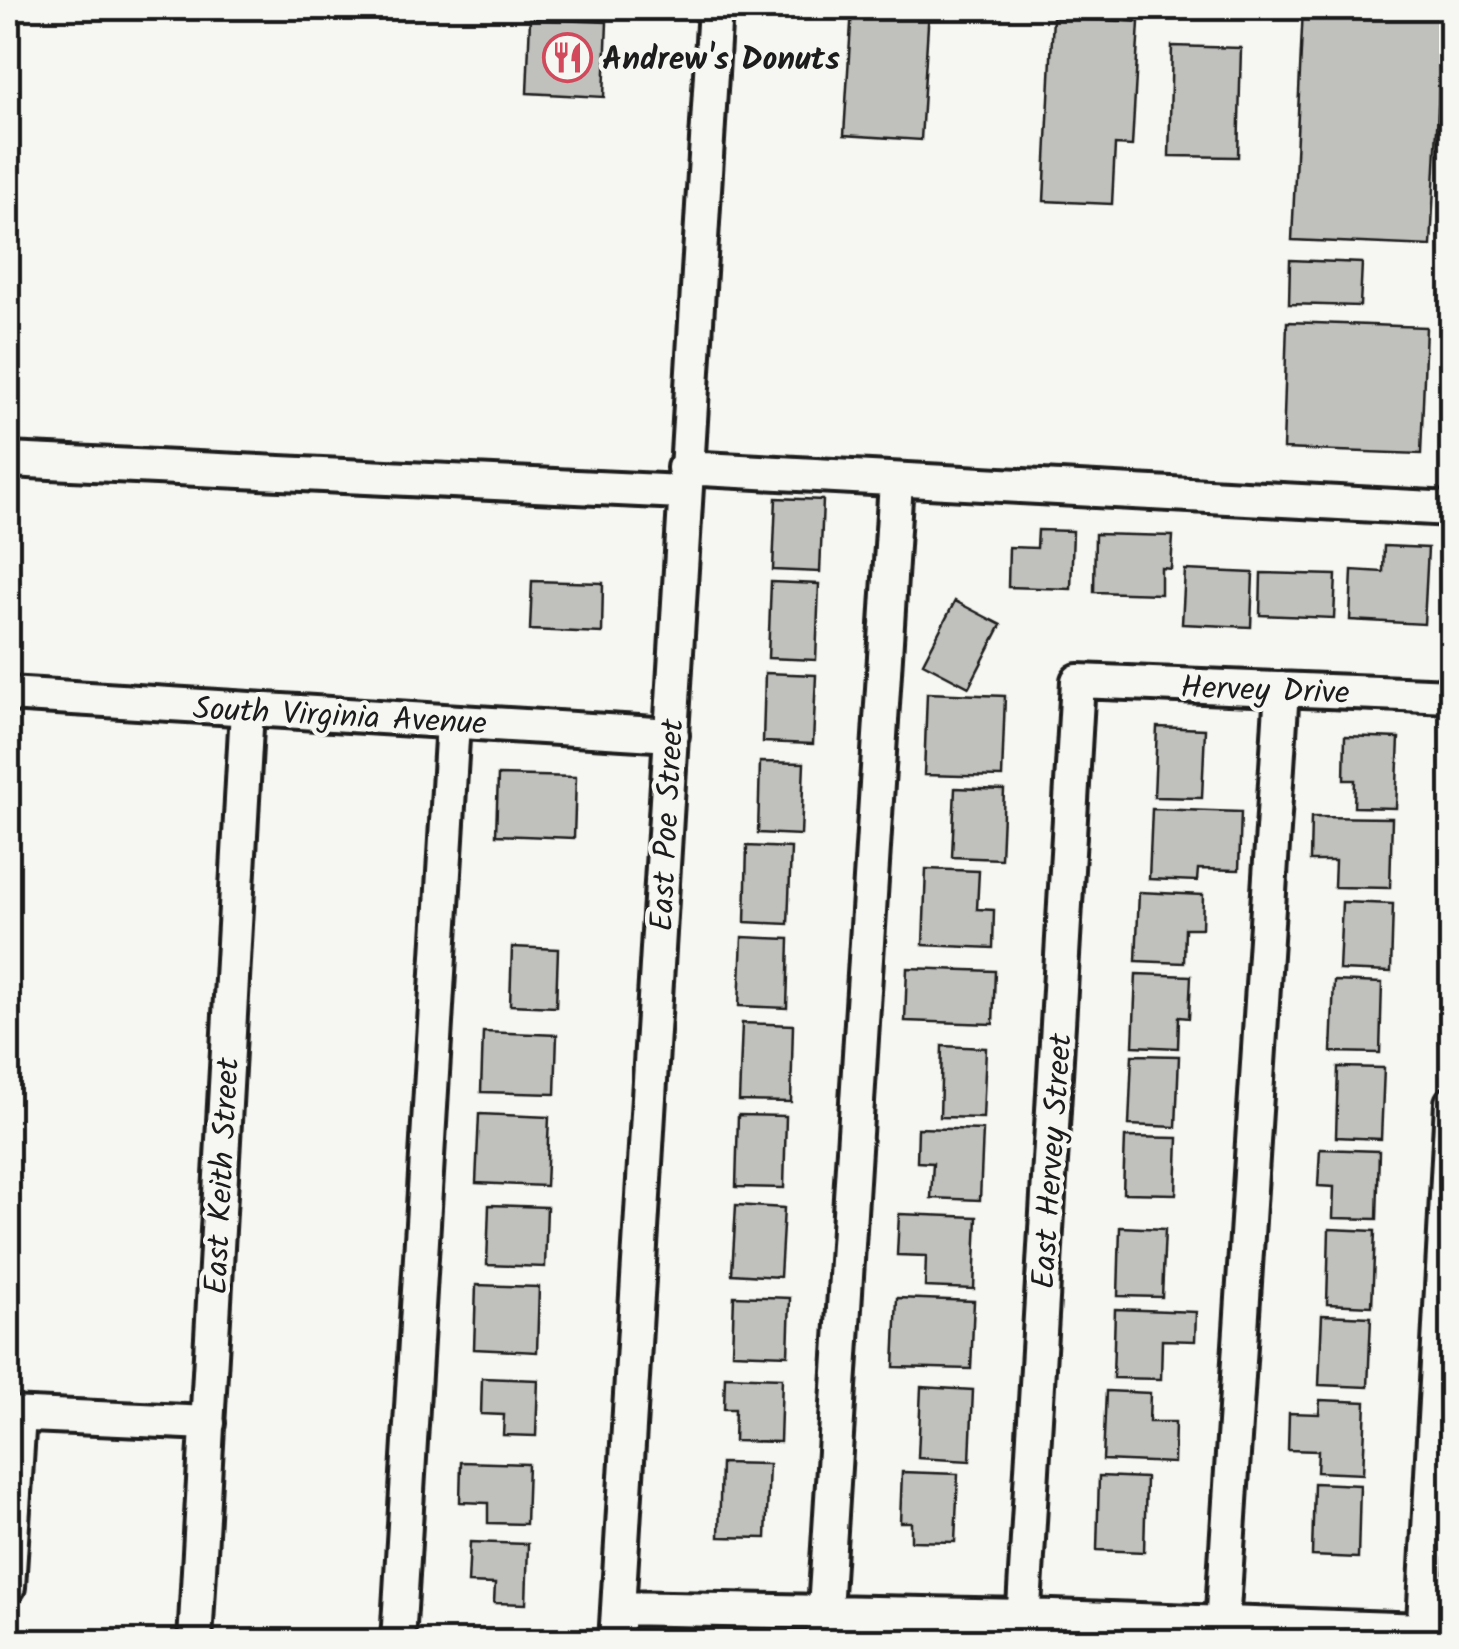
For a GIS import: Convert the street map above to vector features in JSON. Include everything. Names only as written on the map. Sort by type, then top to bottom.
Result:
[{"type":"street","name":"East Poe Street","points":[[616,1642],[672,736],[683,480],[715,8]]},
{"type":"street","points":[[8,460],[683,480],[896,482],[1452,508]]},
{"type":"street","points":[[823,1627],[896,482]]},
{"type":"street","name":"Hervey Drive","points":[[1078,680],[1452,696]]},
{"type":"street","name":"East Hervey Street","points":[[1023,1629],[1078,680]]},
{"type":"street","points":[[1222,1632],[1282,689]]},
{"type":"street","name":"South Virginia Avenue","points":[[8,694],[672,736]]},
{"type":"street","name":"East Keith Street","points":[[195,1642],[248,710]]},
{"type":"street","points":[[398,1642],[454,722]]},
{"type":"street","points":[[618,1608],[823,1627],[1433,1634],[1452,1104]]},
{"type":"street","points":[[8,1587],[13,1414],[208,1424]]},
{"type":"building","points":[[852,8],[929,8],[921,140],[844,135]]},
{"type":"building","points":[[1303,8],[1443,10],[1431,246],[1292,240]]},
{"type":"building","points":[[1053,17],[1139,22],[1132,146],[1115,145],[1112,204],[1044,201]]},
{"type":"building","name":"Andrew's Donuts","points":[[530,19],[607,22],[604,97],[527,93]]},
{"type":"building","points":[[1172,46],[1241,48],[1238,157],[1169,156]]},
{"type":"building","points":[[1290,260],[1362,263],[1360,306],[1289,304]]},
{"type":"building","points":[[1287,322],[1426,327],[1421,454],[1283,449]]},
{"type":"building","points":[[776,498],[823,500],[820,572],[773,570]]},
{"type":"building","points":[[1038,530],[1073,531],[1071,589],[1008,587],[1009,547],[1037,548]]},
{"type":"building","points":[[1095,534],[1173,536],[1171,569],[1161,568],[1161,594],[1094,592]]},
{"type":"building","points":[[1384,546],[1428,548],[1424,624],[1350,620],[1352,570],[1383,572]]},
{"type":"building","points":[[1185,570],[1253,573],[1251,627],[1182,624]]},
{"type":"building","points":[[1261,573],[1336,575],[1334,618],[1260,615]]},
{"type":"building","points":[[532,581],[603,583],[602,633],[530,630]]},
{"type":"building","points":[[771,582],[819,584],[816,660],[768,658]]},
{"type":"building","points":[[955,601],[1001,625],[969,687],[923,663]]},
{"type":"building","points":[[765,673],[816,675],[813,744],[763,742]]},
{"type":"building","points":[[927,693],[1005,696],[1002,777],[924,775]]},
{"type":"building","points":[[1157,727],[1205,729],[1202,798],[1154,797]]},
{"type":"building","points":[[1345,736],[1399,738],[1396,808],[1354,807],[1355,780],[1344,780]]},
{"type":"building","points":[[760,762],[804,763],[801,835],[758,833]]},
{"type":"building","points":[[498,775],[576,777],[574,838],[496,835]]},
{"type":"building","points":[[955,788],[1004,790],[1001,859],[952,857]]},
{"type":"building","points":[[1152,809],[1241,812],[1239,870],[1198,869],[1197,881],[1149,879]]},
{"type":"building","points":[[1311,817],[1392,818],[1390,888],[1334,887],[1335,861],[1310,861]]},
{"type":"building","points":[[747,846],[791,848],[788,924],[745,922]]},
{"type":"building","points":[[926,869],[979,871],[977,909],[994,910],[993,948],[923,945]]},
{"type":"building","points":[[1139,892],[1203,895],[1202,928],[1185,928],[1184,963],[1136,961]]},
{"type":"building","points":[[1342,902],[1393,904],[1391,972],[1339,970]]},
{"type":"building","points":[[742,937],[789,939],[787,1008],[739,1006]]},
{"type":"building","points":[[512,947],[558,949],[556,1007],[510,1005]]},
{"type":"building","points":[[907,968],[995,971],[993,1024],[905,1021]]},
{"type":"building","points":[[1136,974],[1191,976],[1189,1018],[1179,1017],[1178,1048],[1133,1046]]},
{"type":"building","points":[[1334,981],[1382,983],[1380,1053],[1331,1052]]},
{"type":"building","points":[[742,1023],[793,1025],[791,1102],[739,1101]]},
{"type":"building","points":[[483,1032],[557,1035],[555,1094],[481,1092]]},
{"type":"building","points":[[942,1046],[986,1048],[983,1118],[940,1117]]},
{"type":"building","points":[[1132,1055],[1179,1056],[1176,1127],[1129,1125]]},
{"type":"building","points":[[1338,1067],[1384,1068],[1381,1139],[1336,1137]]},
{"type":"building","points":[[479,1114],[549,1117],[546,1186],[476,1183]]},
{"type":"building","points":[[738,1115],[786,1116],[784,1188],[736,1187]]},
{"type":"building","points":[[918,1128],[983,1130],[980,1200],[931,1198],[933,1163],[917,1162]]},
{"type":"building","points":[[1125,1137],[1178,1138],[1176,1194],[1123,1193]]},
{"type":"building","points":[[1320,1149],[1379,1151],[1377,1219],[1333,1218],[1334,1187],[1318,1186]]},
{"type":"building","points":[[489,1205],[547,1207],[545,1267],[487,1265]]},
{"type":"building","points":[[736,1205],[784,1208],[780,1277],[732,1274]]},
{"type":"building","points":[[899,1214],[977,1217],[974,1289],[925,1287],[926,1256],[897,1255]]},
{"type":"building","points":[[1120,1227],[1165,1229],[1162,1297],[1118,1296]]},
{"type":"building","points":[[1329,1229],[1375,1231],[1372,1306],[1327,1304]]},
{"type":"building","points":[[476,1285],[539,1287],[537,1352],[474,1349]]},
{"type":"building","points":[[734,1296],[790,1298],[788,1355],[732,1353]]},
{"type":"building","points":[[897,1298],[974,1301],[971,1369],[894,1367]]},
{"type":"building","points":[[1115,1309],[1196,1312],[1195,1341],[1162,1340],[1161,1379],[1113,1378]]},
{"type":"building","points":[[1322,1315],[1371,1317],[1368,1387],[1319,1385]]},
{"type":"building","points":[[725,1376],[782,1378],[780,1442],[734,1441],[735,1409],[724,1409]]},
{"type":"building","points":[[482,1378],[538,1380],[536,1436],[503,1435],[504,1415],[481,1414]]},
{"type":"building","points":[[921,1387],[973,1390],[970,1461],[918,1458]]},
{"type":"building","points":[[1106,1391],[1150,1393],[1149,1422],[1175,1422],[1174,1463],[1103,1460]]},
{"type":"building","points":[[1320,1400],[1366,1402],[1363,1474],[1317,1472],[1318,1451],[1288,1450],[1289,1413],[1319,1414]]},
{"type":"building","points":[[461,1462],[528,1464],[526,1524],[488,1523],[488,1503],[460,1502]]},
{"type":"building","points":[[721,1463],[769,1464],[766,1538],[719,1537]]},
{"type":"building","points":[[902,1472],[958,1474],[955,1542],[911,1541],[911,1522],[900,1522]]},
{"type":"building","points":[[1099,1476],[1146,1478],[1144,1552],[1097,1550]]},
{"type":"building","points":[[1314,1483],[1360,1485],[1358,1558],[1312,1556]]},
{"type":"building","points":[[470,1542],[528,1544],[526,1604],[494,1603],[495,1584],[468,1583]]},
{"type":"place","name":"Andrew's Donuts","points":[[567,58]]}]
